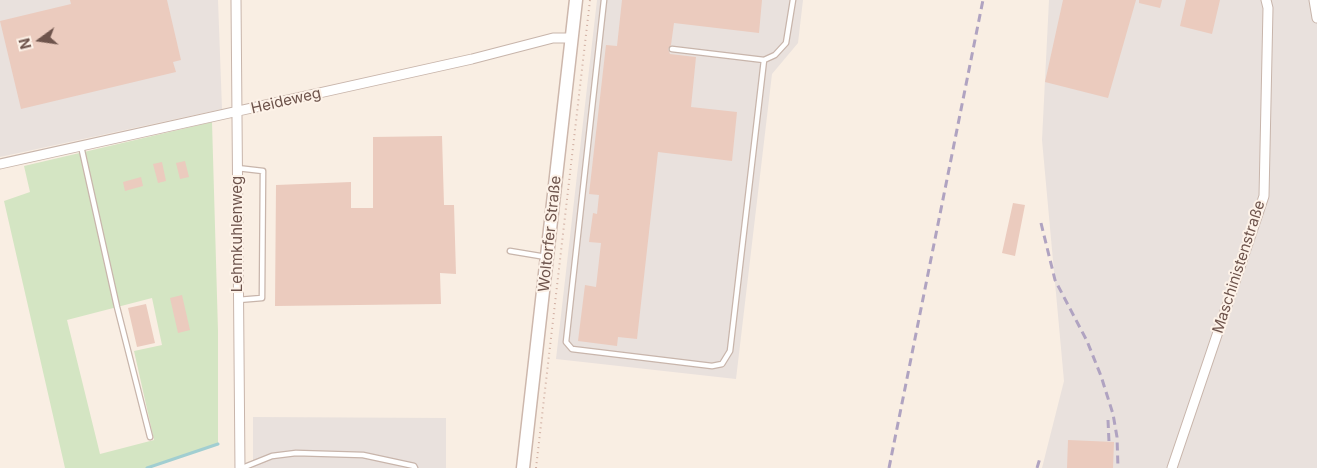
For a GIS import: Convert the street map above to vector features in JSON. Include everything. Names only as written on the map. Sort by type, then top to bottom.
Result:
[{"type":"main road","name":"Woltorfer Straße","points":[[523,468],[576,0]]},
{"type":"street","name":"Lehmkuhlenweg","points":[[236,0],[237,300],[241,468]]},
{"type":"street","name":"Maschinistenstraße","points":[[1172,468],[1264,196],[1268,8],[1266,0]]},
{"type":"street","points":[[1314,0],[1317,18]]},
{"type":"street","name":"Heideweg","points":[[0,164],[472,59],[553,38],[571,38]]},
{"type":"lane","points":[[604,0],[566,342],[572,349],[712,366],[722,364],[730,351],[764,60]]},
{"type":"lane","points":[[672,49],[764,60],[775,55],[786,43],[792,0]]},
{"type":"lane","points":[[81,146],[117,307],[150,437]]},
{"type":"lane","points":[[237,168],[263,170],[262,298],[237,300]]},
{"type":"lane","points":[[510,251],[547,258]]},
{"type":"lane","points":[[241,468],[272,456],[296,453],[363,455],[414,466],[415,468]]},
{"type":"path","points":[[536,468],[590,0]]},
{"type":"shaded area","points":[[0,0],[218,0],[222,109],[0,157]]},
{"type":"shaded area","points":[[597,0],[803,0],[798,43],[772,74],[736,379],[556,359]]},
{"type":"shaded area","points":[[1049,0],[1317,0],[1317,468],[1042,468],[1064,381],[1042,140]]},
{"type":"shaded area","points":[[253,417],[446,418],[446,468],[253,468]]},
{"type":"green space","points":[[212,122],[218,331],[218,444],[147,468],[65,468],[4,201],[30,192],[24,166]],"holes":[[[152,298],[162,345],[134,351],[154,440],[100,454],[67,320]]]},
{"type":"building","points":[[70,0],[167,0],[181,60],[173,62],[176,72],[21,109],[0,21],[71,4]]},
{"type":"building","points":[[622,0],[762,0],[759,33],[674,23],[671,45],[668,49],[670,54],[696,57],[691,107],[737,112],[732,161],[658,152],[637,339],[618,337],[617,346],[578,341],[585,285],[596,287],[601,243],[589,242],[593,213],[597,214],[599,195],[589,194],[606,45],[617,46]]},
{"type":"building","points":[[1063,0],[1136,0],[1108,98],[1045,82]]},
{"type":"building","points":[[1139,0],[1162,0],[1160,8],[1139,3]]},
{"type":"building","points":[[1186,0],[1220,0],[1212,34],[1180,26]]},
{"type":"building","points":[[442,136],[444,205],[454,205],[456,274],[440,273],[441,304],[275,306],[276,185],[351,182],[351,208],[373,208],[373,137]]},
{"type":"building","points":[[185,161],[189,177],[180,179],[176,163]]},
{"type":"building","points":[[162,162],[166,181],[158,183],[153,164]]},
{"type":"building","points":[[141,177],[143,186],[125,191],[123,182]]},
{"type":"building","points":[[1013,203],[1025,205],[1015,256],[1002,253]]},
{"type":"building","points":[[182,295],[190,330],[178,333],[170,298]]},
{"type":"building","points":[[146,304],[155,343],[137,347],[128,308]]},
{"type":"building","points":[[1068,440],[1114,442],[1113,468],[1067,468]]},
{"type":"waterway","points":[[147,468],[218,444]]},
{"type":"railway","points":[[889,468],[983,0]]},
{"type":"railway","points":[[1041,223],[1055,280],[1087,341],[1113,414],[1117,437],[1118,468]]},
{"type":"railway","points":[[1108,420],[1109,442]]},
{"type":"railway","points":[[1037,468],[1040,458]]}]
